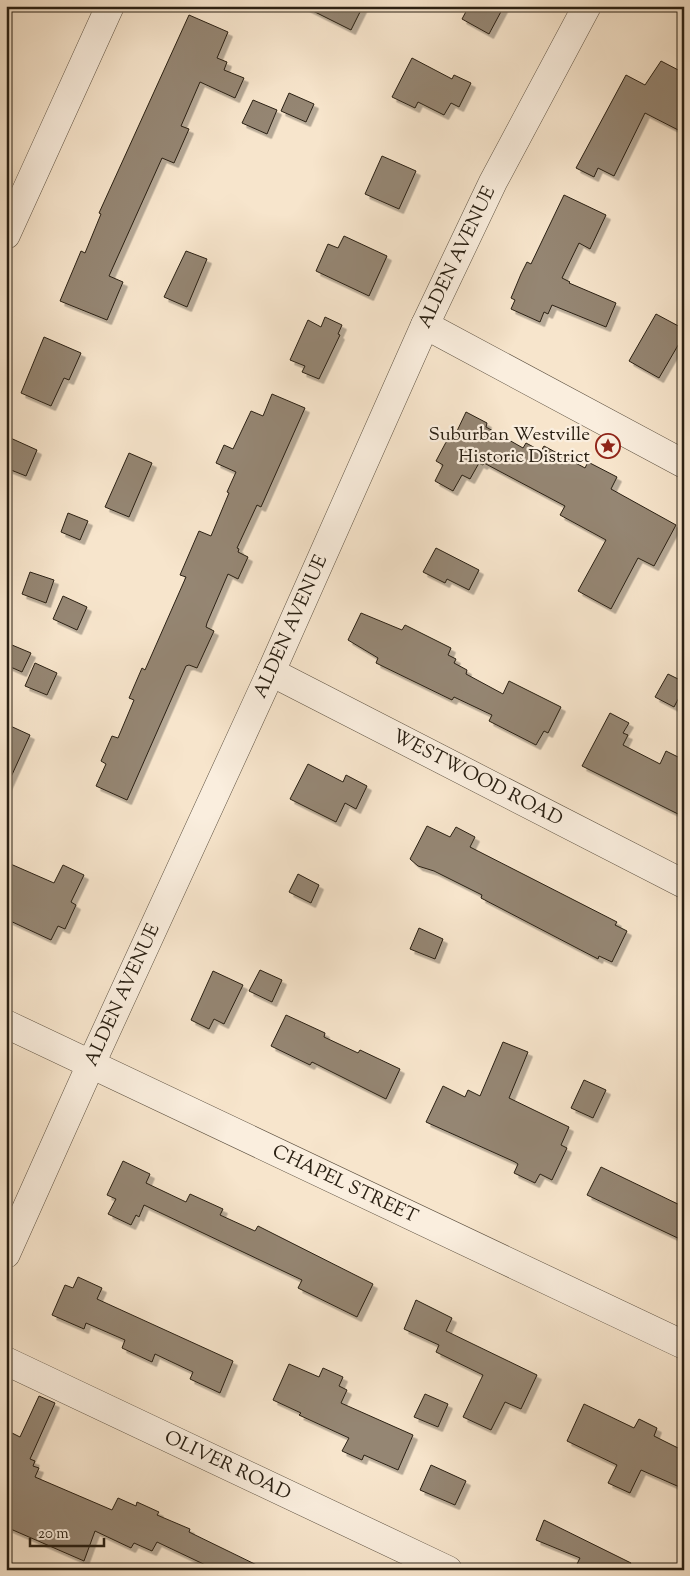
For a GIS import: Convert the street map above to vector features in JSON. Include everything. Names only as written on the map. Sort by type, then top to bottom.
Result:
[{"type":"street","points":[[6,236],[110,6]]},
{"type":"street","name":"ALDEN AVENUE","points":[[6,1254],[91,1064],[272,672],[425,325],[493,182],[587,6]]},
{"type":"street","points":[[425,325],[684,464]]},
{"type":"street","name":"WESTWOOD ROAD","points":[[272,672],[684,884]]},
{"type":"street","name":"CHAPEL STREET","points":[[6,1024],[684,1345]]},
{"type":"street","name":"OLIVER ROAD","points":[[6,1361],[448,1570]]},
{"type":"building","points":[[303,6],[363,6],[351,30]]},
{"type":"building","points":[[469,6],[504,6],[489,34],[462,19]]},
{"type":"building","points":[[189,15],[228,32],[217,58],[227,62],[224,70],[244,78],[235,98],[200,82],[181,126],[189,129],[174,163],[162,158],[109,276],[123,282],[107,320],[60,301],[81,251],[85,253],[101,214],[99,213]]},
{"type":"building","points":[[412,58],[452,79],[454,75],[471,83],[459,107],[451,103],[444,115],[418,102],[415,108],[392,97]]},
{"type":"building","points":[[661,61],[684,73],[684,133],[645,113],[614,176],[598,168],[594,177],[576,168],[626,75],[645,85]]},
{"type":"building","points":[[289,93],[314,104],[306,122],[281,111]]},
{"type":"building","points":[[253,100],[277,110],[267,134],[242,123]]},
{"type":"building","points":[[382,156],[416,171],[399,209],[365,194]]},
{"type":"building","points":[[564,195],[606,215],[590,249],[579,243],[562,278],[569,283],[616,303],[606,327],[552,305],[548,314],[544,312],[540,322],[511,309],[515,300],[511,298],[521,274],[527,262],[531,264]]},
{"type":"building","points":[[344,236],[387,256],[369,296],[316,271],[328,244],[338,248]]},
{"type":"building","points":[[186,251],[207,259],[187,307],[164,297]]},
{"type":"building","points":[[656,314],[684,329],[684,335],[659,378],[629,361]]},
{"type":"building","points":[[325,317],[342,325],[338,334],[340,335],[319,379],[302,372],[305,366],[290,360],[308,320],[321,327]]},
{"type":"building","points":[[44,337],[81,353],[69,380],[64,378],[51,406],[21,393]]},
{"type":"building","points":[[272,394],[305,408],[261,507],[257,505],[237,548],[239,549],[238,552],[248,557],[238,579],[228,574],[206,627],[214,631],[197,668],[189,665],[186,666],[127,800],[96,786],[106,764],[101,761],[112,736],[118,738],[134,700],[129,698],[142,668],[145,670],[186,577],[180,575],[199,531],[211,536],[229,493],[227,492],[236,472],[216,463],[224,445],[233,449],[251,411],[263,416]]},
{"type":"building","points":[[466,412],[487,423],[486,427],[523,448],[526,443],[541,451],[544,446],[585,468],[588,462],[617,477],[611,489],[676,525],[654,566],[638,558],[611,609],[578,591],[606,540],[560,515],[565,506],[484,463],[483,465],[479,463],[470,479],[462,475],[453,491],[435,481],[443,465],[436,461],[453,429],[457,431]]},
{"type":"building","points":[[6,436],[37,450],[26,476],[6,468]]},
{"type":"building","points":[[129,453],[152,463],[129,517],[105,507]]},
{"type":"building","points":[[68,513],[88,521],[80,540],[61,532]]},
{"type":"building","points":[[436,548],[479,570],[469,590],[447,579],[445,583],[423,572]]},
{"type":"building","points":[[30,572],[54,580],[46,603],[22,594]]},
{"type":"building","points":[[63,596],[87,607],[77,630],[53,619]]},
{"type":"building","points":[[361,613],[402,630],[405,625],[451,648],[448,655],[456,659],[454,663],[467,670],[466,674],[503,694],[509,681],[561,707],[548,733],[544,731],[536,745],[489,721],[492,715],[454,697],[452,700],[376,663],[378,658],[348,640]]},
{"type":"building","points":[[12,645],[31,653],[22,672],[6,665],[6,657]]},
{"type":"building","points":[[35,663],[57,673],[47,695],[25,686]]},
{"type":"building","points":[[668,674],[684,682],[684,688],[674,707],[655,697]]},
{"type":"building","points":[[610,713],[629,723],[623,733],[628,735],[623,745],[660,764],[666,751],[684,760],[684,817],[582,766]]},
{"type":"building","points":[[6,724],[30,735],[6,788]]},
{"type":"building","points":[[308,764],[343,782],[346,775],[367,786],[356,809],[345,803],[336,822],[290,799]]},
{"type":"building","points":[[427,826],[450,837],[456,827],[475,837],[470,847],[617,922],[615,925],[627,931],[612,962],[599,956],[598,959],[481,898],[482,895],[434,871],[418,866],[410,859]]},
{"type":"building","points":[[6,862],[54,883],[63,865],[84,875],[71,902],[76,905],[65,929],[58,926],[51,940],[6,919]]},
{"type":"building","points":[[298,874],[319,885],[311,903],[289,892]]},
{"type":"building","points":[[419,928],[443,939],[435,959],[410,949]]},
{"type":"building","points":[[260,970],[282,980],[272,1002],[249,991]]},
{"type":"building","points":[[213,971],[243,985],[224,1024],[214,1019],[209,1029],[191,1020]]},
{"type":"building","points":[[286,1015],[325,1033],[324,1037],[358,1053],[360,1050],[400,1069],[386,1099],[312,1062],[310,1065],[271,1046]]},
{"type":"building","points":[[503,1042],[528,1052],[509,1098],[569,1127],[561,1145],[567,1148],[552,1180],[540,1174],[535,1183],[514,1173],[518,1164],[515,1162],[426,1122],[443,1086],[465,1097],[468,1090],[480,1096]]},
{"type":"building","points":[[584,1080],[606,1090],[593,1118],[571,1108]]},
{"type":"building","points":[[123,1161],[150,1174],[146,1183],[186,1202],[190,1194],[223,1209],[220,1215],[255,1231],[258,1226],[373,1284],[357,1317],[298,1288],[302,1280],[144,1205],[139,1217],[136,1215],[131,1225],[108,1214],[116,1199],[107,1195]]},
{"type":"building","points":[[601,1167],[684,1207],[684,1241],[587,1195]]},
{"type":"building","points":[[78,1277],[102,1288],[97,1299],[233,1361],[220,1393],[190,1379],[193,1372],[155,1354],[152,1362],[122,1348],[125,1340],[86,1323],[84,1329],[52,1315],[65,1285],[73,1288]]},
{"type":"building","points":[[416,1300],[452,1318],[446,1331],[537,1375],[521,1409],[505,1402],[491,1430],[463,1417],[483,1375],[436,1352],[439,1345],[404,1329]]},
{"type":"building","points":[[289,1364],[319,1377],[323,1368],[343,1377],[339,1386],[347,1390],[341,1403],[413,1435],[398,1470],[364,1455],[362,1460],[342,1451],[349,1438],[299,1415],[301,1413],[273,1400]]},
{"type":"building","points":[[425,1394],[448,1404],[438,1427],[414,1417]]},
{"type":"building","points":[[39,1396],[55,1403],[30,1459],[35,1461],[33,1466],[39,1468],[35,1477],[112,1510],[118,1498],[136,1506],[137,1502],[159,1512],[157,1515],[190,1529],[189,1532],[267,1570],[216,1570],[157,1542],[152,1551],[134,1543],[131,1548],[95,1531],[84,1561],[6,1527],[6,1430],[20,1437]]},
{"type":"building","points":[[584,1404],[634,1428],[639,1419],[657,1428],[654,1436],[684,1451],[684,1489],[641,1470],[630,1493],[608,1483],[617,1465],[567,1441]]},
{"type":"building","points":[[431,1465],[466,1481],[455,1505],[420,1490]]},
{"type":"building","points":[[544,1520],[631,1563],[627,1570],[611,1570],[603,1567],[602,1570],[589,1570],[577,1564],[580,1558],[536,1540]]},
{"type":"place","name":"Suburban Westville Historic District","points":[[608,446]]}]
